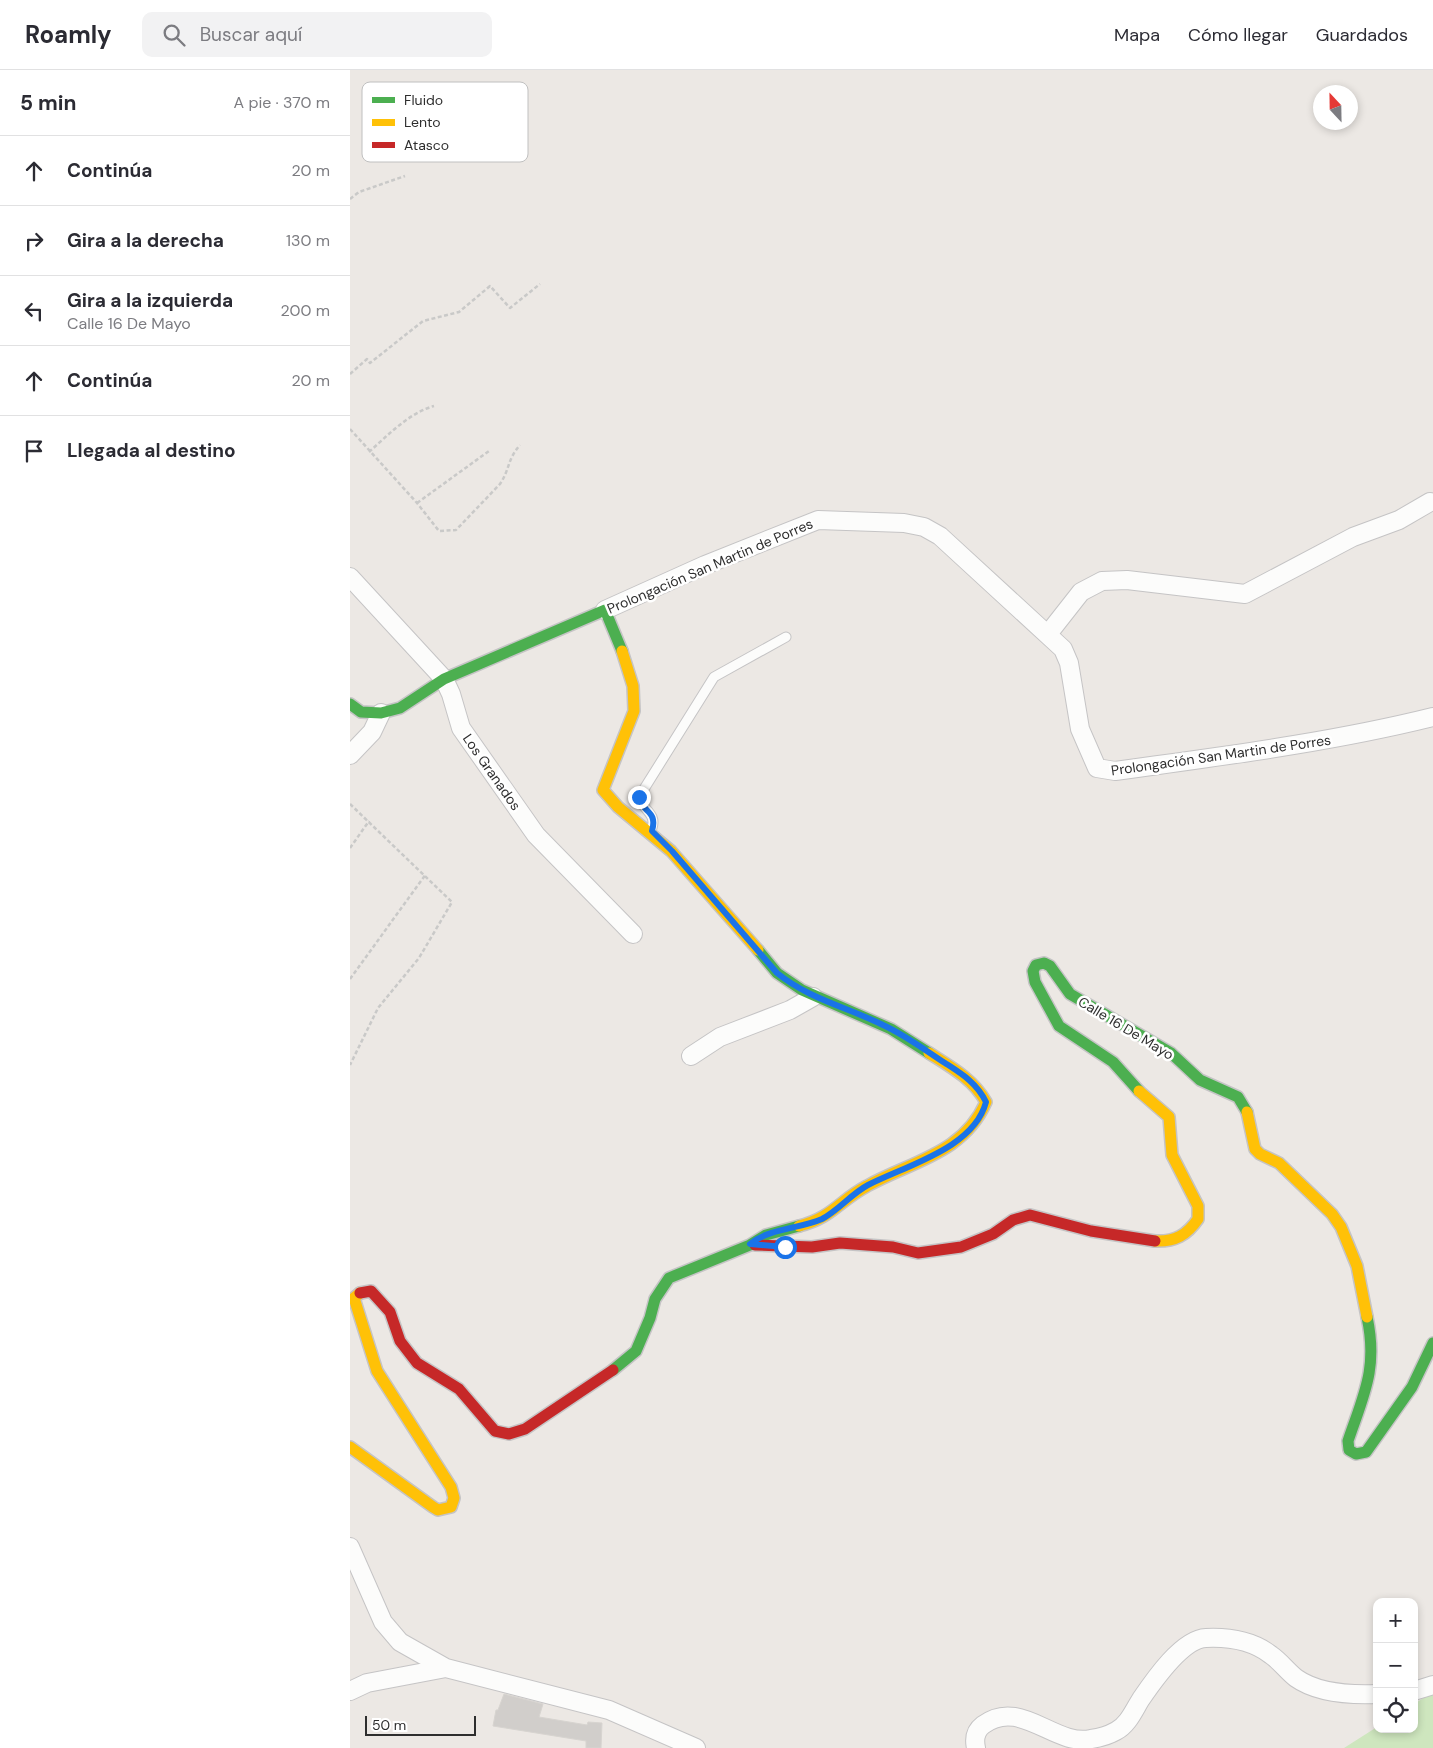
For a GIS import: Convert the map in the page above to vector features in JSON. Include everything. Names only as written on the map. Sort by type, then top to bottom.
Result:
[{"type":"street","points":[[1048,634],[1081,592],[1102,581],[1127,580],[1245,594],[1353,538],[1399,520],[1430,502]]},
{"type":"street","name":"Prolongación San Martin de Porres","points":[[350,704],[361,712],[381,713],[400,708],[444,679],[705,565],[818,520],[904,523],[924,527],[940,536],[1048,634],[1067,656],[1080,729],[1091,759],[1097,768],[1107,771],[1304,745],[1372,732],[1433,717]]},
{"type":"street","name":"Los Granados","points":[[350,577],[444,679],[451,694],[461,728],[531,828],[633,934]]},
{"type":"street","points":[[350,1447],[371,1464],[398,1481],[421,1501],[438,1510],[451,1507],[454,1498],[451,1487],[377,1372],[352,1297],[362,1291],[371,1291],[390,1312],[400,1341],[417,1363],[460,1388],[495,1431],[509,1434],[525,1429],[605,1376],[636,1351],[650,1318],[655,1299],[669,1278],[750,1244],[759,1237],[821,1219],[845,1204],[866,1186],[926,1159],[969,1131],[982,1116],[986,1102],[980,1089],[968,1078],[883,1024],[813,997],[793,986],[777,973],[672,851],[652,831],[611,802],[603,790],[634,711],[636,698],[633,683],[605,610]]},
{"type":"street","points":[[350,755],[372,732],[381,713]]},
{"type":"street","name":"Calle 16 De Mayo","points":[[750,1244],[812,1247],[840,1243],[893,1247],[918,1253],[961,1247],[993,1234],[1013,1220],[1030,1216],[1091,1231],[1146,1241],[1166,1242],[1182,1237],[1192,1228],[1198,1219],[1198,1206],[1172,1155],[1169,1117],[1147,1099],[1112,1062],[1059,1026],[1035,982],[1033,971],[1036,965],[1044,963],[1050,966],[1070,994],[1171,1053],[1200,1080],[1238,1096],[1248,1114],[1255,1149],[1260,1154],[1279,1163],[1332,1214],[1341,1227],[1357,1266],[1372,1340],[1371,1372],[1348,1440],[1349,1450],[1356,1454],[1366,1452],[1412,1388],[1433,1344]]},
{"type":"street","points":[[691,1056],[720,1037],[790,1010],[813,997]]},
{"type":"street","points":[[350,1547],[383,1622],[400,1642],[446,1668],[610,1710],[696,1748]]},
{"type":"street","points":[[976,1748],[974,1740],[979,1728],[1000,1717],[1028,1719],[1078,1741],[1117,1731],[1130,1719],[1142,1698],[1170,1662],[1184,1648],[1203,1638],[1223,1638],[1253,1644],[1271,1655],[1297,1678],[1318,1688],[1363,1695],[1373,1694]]},
{"type":"street","points":[[350,1691],[367,1683],[446,1668]]},
{"type":"street","points":[[1418,1690],[1433,1685]]},
{"type":"lane","points":[[652,831],[654,823],[652,814],[640,804],[639,797],[714,677],[786,637]]},
{"type":"path","points":[[350,199],[360,192],[405,176]]},
{"type":"path","points":[[350,374],[367,359],[370,363],[423,321],[458,312],[490,286],[510,308],[540,284]]},
{"type":"path","points":[[369,452],[399,426],[424,409],[434,406]]},
{"type":"path","points":[[350,429],[417,503],[439,531],[456,530],[500,484],[511,455],[520,445]]},
{"type":"path","points":[[417,503],[489,451]]},
{"type":"path","points":[[350,804],[426,874],[452,902],[419,958],[378,1008],[350,1065]]},
{"type":"path","points":[[350,848],[369,821]]},
{"type":"path","points":[[350,979],[426,874]]},
{"type":"green space","points":[[1433,1692],[1433,1748],[1344,1748],[1373,1730],[1373,1733],[1418,1733],[1418,1701]]},
{"type":"building","points":[[504,1694],[543,1704],[539,1717],[587,1725],[588,1722],[602,1723],[601,1748],[586,1748],[586,1741],[493,1726],[496,1710],[498,1710]]},
{"type":"traffic: fast","points":[[350,704],[361,712],[381,713],[400,708],[444,679],[605,610],[622,651]]},
{"type":"traffic: fast","points":[[758,950],[777,973],[802,990],[891,1029],[929,1053]]},
{"type":"traffic: fast","points":[[1139,1091],[1113,1062],[1059,1026],[1035,982],[1033,971],[1036,965],[1044,963],[1050,966],[1070,994],[1171,1053],[1200,1080],[1238,1097],[1247,1112]]},
{"type":"traffic: fast","points":[[613,1370],[636,1351],[650,1318],[655,1299],[669,1278],[750,1245],[766,1235],[799,1226]]},
{"type":"traffic: fast","points":[[1367,1317],[1371,1351],[1368,1380],[1348,1441],[1349,1450],[1356,1454],[1366,1452],[1412,1387],[1433,1343]]},
{"type":"traffic: slow","points":[[622,651],[633,686],[634,711],[603,790],[618,807],[671,851],[758,950]]},
{"type":"traffic: slow","points":[[799,1226],[828,1214],[867,1186],[935,1154],[964,1134],[976,1120],[986,1102],[981,1094],[961,1074],[929,1053]]},
{"type":"traffic: slow","points":[[1139,1091],[1169,1117],[1172,1155],[1198,1206],[1198,1219],[1185,1233],[1174,1239],[1155,1241]]},
{"type":"traffic: slow","points":[[1247,1112],[1255,1149],[1260,1154],[1279,1163],[1332,1214],[1341,1227],[1357,1266],[1367,1317]]},
{"type":"traffic: slow","points":[[350,1447],[438,1510],[451,1507],[454,1498],[451,1487],[377,1371],[354,1298],[360,1293]]},
{"type":"traffic: jam","points":[[755,1245],[812,1247],[840,1243],[893,1247],[918,1253],[961,1247],[993,1234],[1013,1220],[1030,1215],[1091,1231],[1155,1241]]},
{"type":"traffic: jam","points":[[360,1293],[371,1291],[390,1312],[400,1341],[417,1363],[459,1389],[495,1431],[509,1434],[525,1429],[613,1370]]},
{"type":"route","points":[[639,797],[640,804],[652,814],[654,823],[652,831],[672,851],[777,973],[793,986],[813,997],[883,1024],[916,1044],[968,1078],[980,1089],[986,1102],[982,1116],[969,1131],[926,1159],[866,1186],[845,1204],[821,1219],[759,1237],[750,1244],[785,1247]]}]
